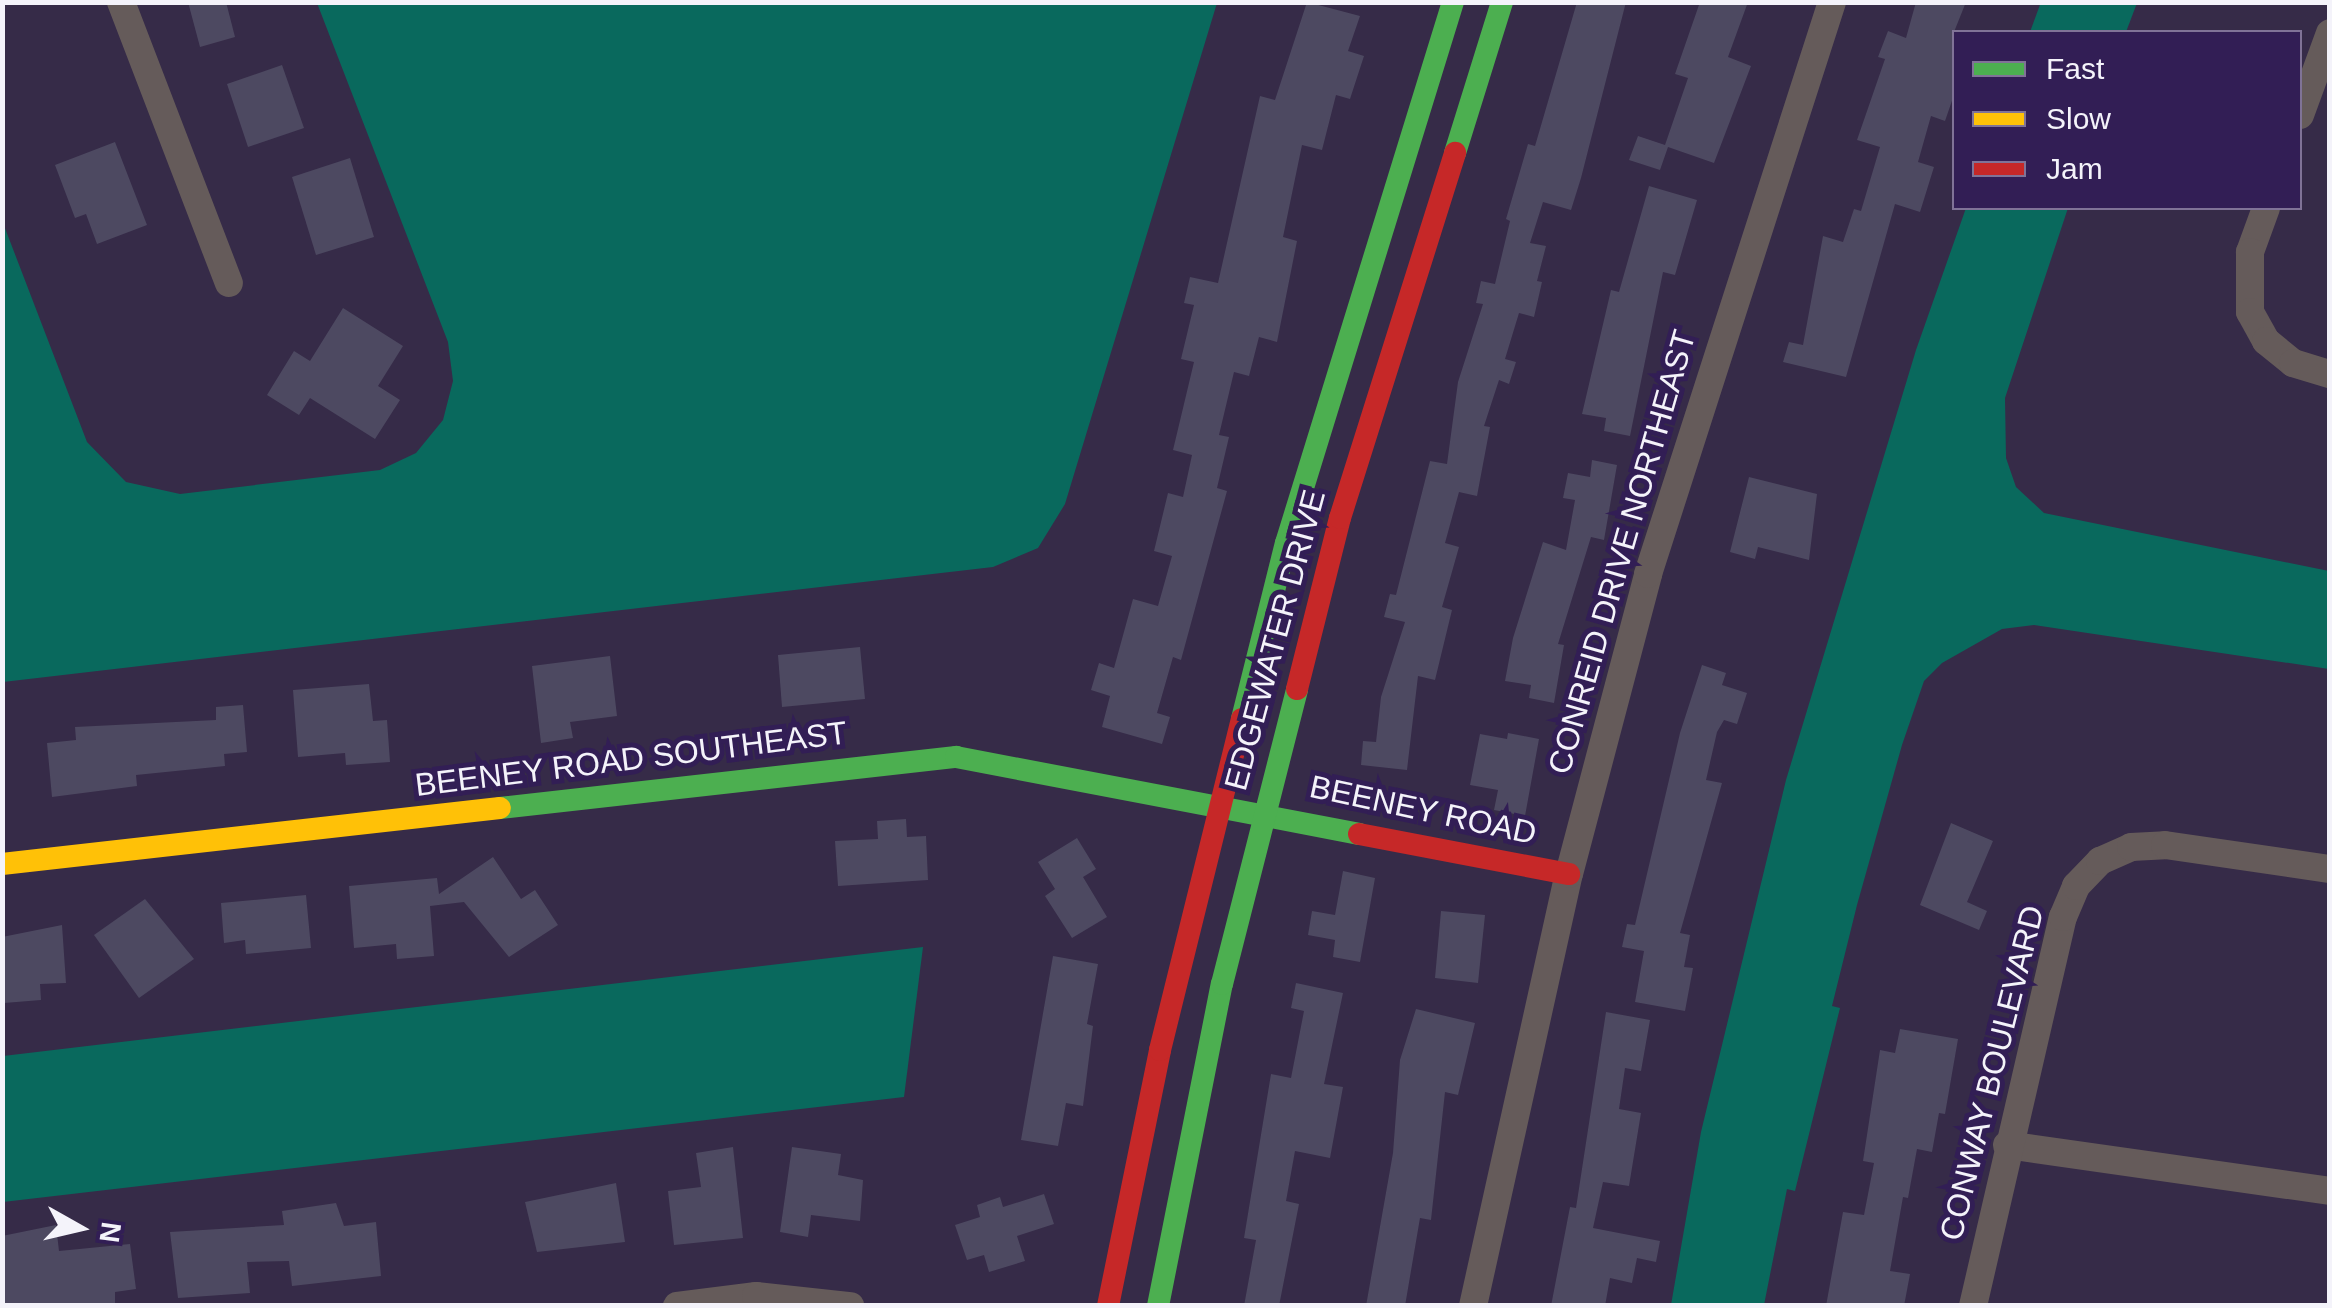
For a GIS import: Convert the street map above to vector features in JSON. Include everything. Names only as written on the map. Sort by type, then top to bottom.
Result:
[{"type":"street","points":[[120,2],[229,282]]},
{"type":"street","name":"EDGEWATER DRIVE","points":[[1108,1306],[1220,802],[1286,544],[1452,2]]},
{"type":"street","name":"EDGEWATER DRIVE","points":[[1158,1306],[1264,811],[1384,365],[1502,2]]},
{"type":"street","name":"CONREID DRIVE NORTHEAST","points":[[1473,1306],[1568,874],[1692,424],[1832,2]]},
{"type":"street","points":[[2302,111],[2324,64],[2330,34]]},
{"type":"street","points":[[1433,62],[1476,80]]},
{"type":"street","points":[[2265,210],[2250,252],[2250,312],[2266,341],[2293,363],[2330,374]]},
{"type":"street","name":"BEENEY ROAD SOUTHEAST","points":[[2,864],[922,758],[989,760],[1264,811]]},
{"type":"street","name":"BEENEY ROAD","points":[[1264,811],[1568,874]]},
{"type":"street","name":"CONWAY BOULEVARD","points":[[1973,1306],[2063,916],[2076,886],[2100,861],[2131,847],[2164,846],[2330,869]]},
{"type":"street","points":[[2008,1145],[2330,1191]]},
{"type":"street","points":[[677,1306],[756,1296],[850,1306]]},
{"type":"shaded area","points":[[2041,2],[2137,2],[2127,30],[2031,30]]},
{"type":"shaded area","points":[[317,3],[1217,3],[1065,504],[1038,548],[993,567],[3,682],[3,223],[87,442],[126,482],[180,494],[380,470],[416,453],[443,420],[453,381],[448,342]]},
{"type":"shaded area","points":[[1965,210],[2067,210],[2005,398],[2006,458],[2016,487],[2044,513],[2329,571],[2329,669],[2034,625],[2002,629],[1942,663],[1924,681],[1857,905],[1832,1006],[1840,1008],[1795,1191],[1787,1189],[1764,1305],[1671,1305],[1701,1132],[1786,780],[1916,350]]},
{"type":"shaded area","points":[[923,947],[904,1097],[3,1202],[3,1056]]},
{"type":"building","points":[[188,2],[226,2],[235,37],[200,47]]},
{"type":"building","points":[[1307,2],[1360,16],[1348,51],[1364,56],[1350,99],[1336,95],[1322,150],[1302,145],[1283,237],[1297,241],[1277,342],[1259,337],[1249,376],[1234,372],[1219,435],[1229,437],[1217,488],[1227,491],[1181,660],[1173,657],[1157,713],[1170,717],[1162,744],[1102,727],[1110,696],[1091,690],[1099,663],[1114,668],[1133,599],[1158,606],[1172,556],[1154,551],[1168,493],[1183,497],[1192,455],[1173,450],[1194,362],[1181,359],[1194,305],[1184,303],[1190,277],[1218,283],[1260,96],[1275,100]]},
{"type":"building","points":[[1577,2],[1626,2],[1581,178],[1571,210],[1543,202],[1530,243],[1546,246],[1537,281],[1542,282],[1534,317],[1519,313],[1505,359],[1516,362],[1509,384],[1499,380],[1484,426],[1490,427],[1477,496],[1459,492],[1445,543],[1459,547],[1442,607],[1452,610],[1435,680],[1418,676],[1407,770],[1361,765],[1363,741],[1376,742],[1381,697],[1405,622],[1384,617],[1390,594],[1396,595],[1430,461],[1447,464],[1458,382],[1483,304],[1476,303],[1481,281],[1495,284],[1510,221],[1506,219],[1528,144],[1535,146]]},
{"type":"building","points":[[1700,2],[1748,2],[1728,57],[1751,66],[1714,163],[1668,147],[1660,170],[1629,160],[1638,136],[1665,145],[1688,78],[1675,74]]},
{"type":"building","points":[[1916,2],[1966,2],[1952,30],[1952,101],[1945,121],[1931,116],[1918,162],[1934,167],[1920,212],[1895,204],[1846,377],[1783,362],[1789,342],[1803,345],[1823,236],[1843,242],[1854,209],[1861,211],[1880,147],[1857,140],[1885,59],[1878,57],[1888,31],[1906,38]]},
{"type":"building","points":[[282,65],[304,128],[248,147],[227,84]]},
{"type":"building","points":[[115,142],[147,225],[97,244],[86,214],[75,218],[55,165]]},
{"type":"building","points":[[350,158],[374,237],[316,255],[292,177]]},
{"type":"building","points":[[1649,186],[1697,200],[1675,275],[1663,272],[1630,436],[1604,431],[1606,418],[1582,414],[1611,290],[1619,292]]},
{"type":"building","points":[[343,308],[403,346],[378,386],[400,400],[375,439],[310,398],[299,415],[267,395],[294,351],[310,361]]},
{"type":"building","points":[[1592,460],[1617,465],[1604,540],[1591,537],[1558,644],[1564,645],[1554,703],[1529,698],[1531,685],[1505,681],[1513,638],[1543,542],[1566,550],[1575,500],[1563,498],[1568,473],[1590,477]]},
{"type":"building","points":[[1749,477],[1817,494],[1809,560],[1758,547],[1755,559],[1730,552]]},
{"type":"building","points":[[860,647],[865,699],[782,707],[778,655]]},
{"type":"building","points":[[610,656],[617,716],[570,722],[573,738],[541,743],[532,666]]},
{"type":"building","points":[[1702,665],[1726,673],[1722,685],[1747,693],[1737,724],[1724,720],[1717,732],[1706,780],[1722,783],[1680,933],[1690,935],[1684,967],[1693,968],[1685,1011],[1635,1002],[1644,951],[1622,947],[1627,924],[1635,925],[1680,733]]},
{"type":"building","points":[[369,684],[373,721],[387,720],[390,762],[346,765],[345,753],[298,757],[293,690]]},
{"type":"building","points":[[243,705],[247,752],[224,754],[225,766],[136,775],[137,786],[52,797],[47,743],[76,740],[75,727],[216,720],[216,707]]},
{"type":"building","points":[[1508,733],[1539,739],[1525,816],[1494,810],[1498,790],[1470,785],[1480,734],[1507,739]]},
{"type":"building","points":[[906,819],[907,837],[926,836],[928,880],[838,886],[835,841],[878,839],[877,821]]},
{"type":"building","points":[[1951,823],[1993,841],[1967,902],[1987,911],[1979,930],[1920,905]]},
{"type":"building","points":[[1077,838],[1096,869],[1083,877],[1107,917],[1072,938],[1045,896],[1055,889],[1038,862]]},
{"type":"building","points":[[493,857],[521,899],[535,890],[558,925],[509,957],[464,902],[430,906],[434,956],[397,959],[396,944],[354,948],[349,886],[437,878],[439,894]]},
{"type":"building","points":[[1343,871],[1375,878],[1360,962],[1333,957],[1335,940],[1308,935],[1312,911],[1335,915]]},
{"type":"building","points":[[306,895],[311,948],[246,954],[245,940],[224,943],[221,903]]},
{"type":"building","points":[[145,899],[194,959],[139,998],[94,935]]},
{"type":"building","points":[[1441,911],[1485,915],[1478,983],[1435,978]]},
{"type":"building","points":[[62,925],[66,983],[40,984],[41,1000],[4,1003],[2,937]]},
{"type":"building","points":[[1053,956],[1098,964],[1087,1024],[1093,1026],[1083,1106],[1066,1103],[1058,1146],[1021,1140]]},
{"type":"building","points":[[1296,983],[1343,993],[1324,1084],[1343,1087],[1330,1158],[1295,1151],[1286,1201],[1299,1204],[1279,1306],[1244,1306],[1256,1240],[1244,1238],[1271,1074],[1291,1078],[1304,1011],[1291,1008]]},
{"type":"building","points":[[1416,1009],[1475,1023],[1458,1095],[1445,1092],[1431,1220],[1420,1218],[1405,1306],[1366,1306],[1393,1153],[1400,1060]]},
{"type":"building","points":[[1606,1012],[1650,1020],[1641,1071],[1625,1068],[1619,1109],[1641,1113],[1629,1186],[1603,1182],[1593,1228],[1660,1241],[1656,1262],[1637,1258],[1632,1283],[1610,1278],[1605,1306],[1551,1306],[1570,1207],[1576,1208]]},
{"type":"building","points":[[1900,1029],[1958,1039],[1945,1114],[1939,1113],[1932,1152],[1917,1149],[1908,1198],[1903,1197],[1890,1271],[1910,1274],[1904,1306],[1826,1306],[1843,1212],[1864,1215],[1874,1163],[1863,1161],[1880,1050],[1895,1053]]},
{"type":"building","points":[[733,1147],[743,1238],[674,1245],[668,1191],[701,1187],[696,1153]]},
{"type":"building","points":[[792,1147],[841,1154],[838,1175],[863,1180],[860,1221],[811,1215],[808,1237],[780,1232]]},
{"type":"building","points":[[616,1183],[625,1242],[537,1252],[525,1202]]},
{"type":"building","points":[[1044,1194],[1054,1224],[1017,1236],[1025,1261],[989,1272],[984,1255],[967,1260],[955,1225],[980,1217],[977,1205],[1000,1197],[1003,1207]]},
{"type":"building","points":[[336,1203],[344,1226],[376,1222],[381,1276],[292,1286],[289,1261],[247,1262],[250,1293],[178,1298],[170,1232],[284,1225],[282,1211]]},
{"type":"building","points":[[56,1225],[59,1251],[130,1244],[136,1289],[115,1292],[115,1306],[2,1306],[2,1236]]},
{"type":"traffic: fast","points":[[1242,719],[1286,543],[1453,2]]},
{"type":"traffic: fast","points":[[1455,153],[1502,2]]},
{"type":"traffic: fast","points":[[1158,1306],[1222,984],[1297,689]]},
{"type":"traffic: fast","points":[[500,808],[956,757],[1359,834]]},
{"type":"traffic: slow","points":[[2,864],[500,808]]},
{"type":"traffic: jam","points":[[1297,689],[1340,518],[1455,153]]},
{"type":"traffic: jam","points":[[1108,1306],[1160,1050],[1242,719]]},
{"type":"traffic: jam","points":[[1359,834],[1569,874]]}]
